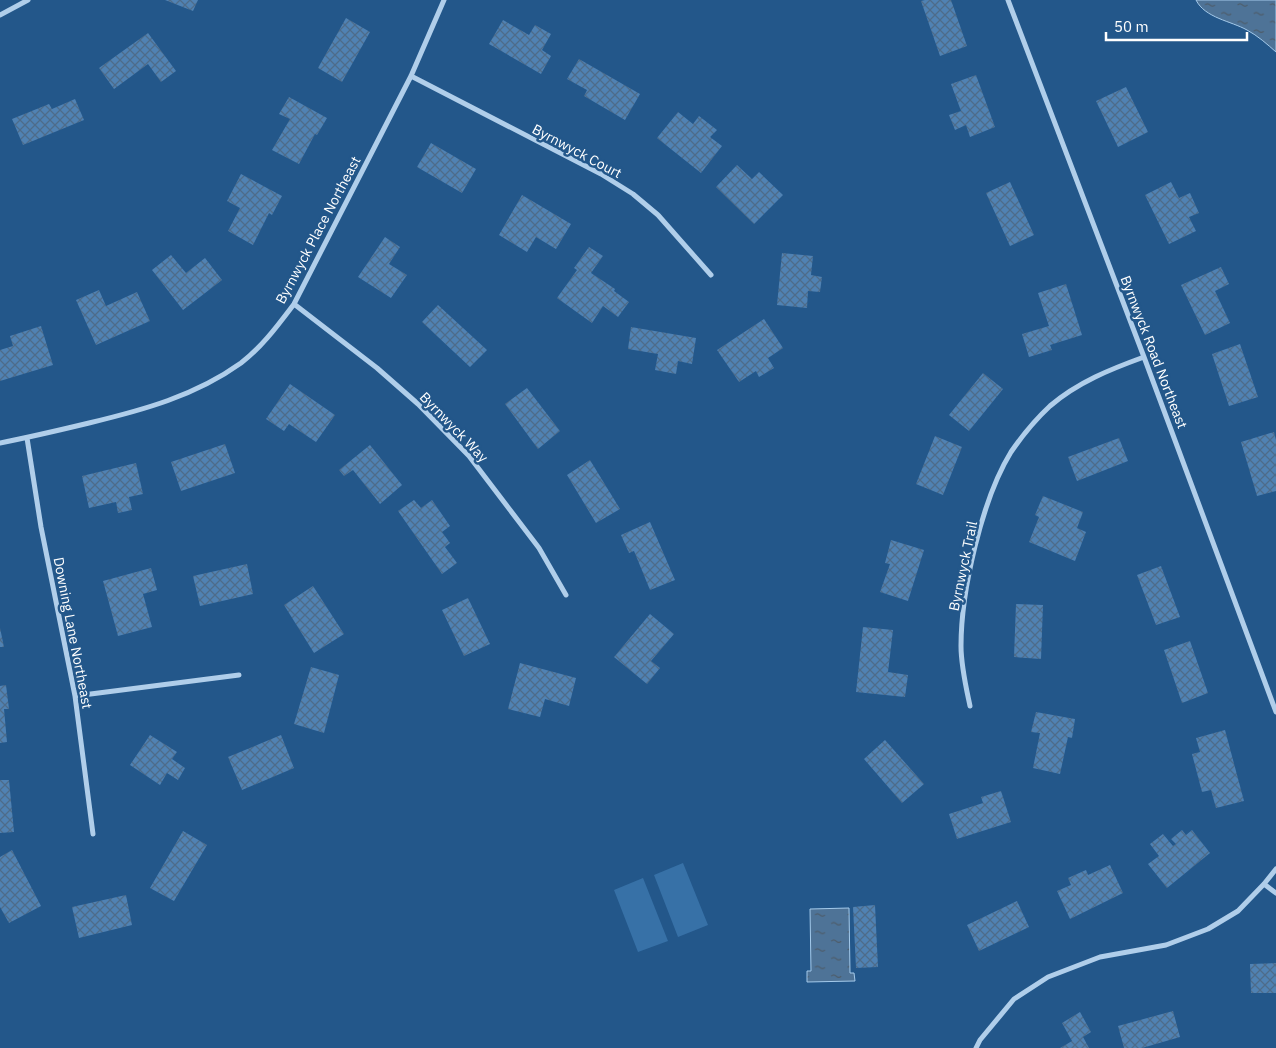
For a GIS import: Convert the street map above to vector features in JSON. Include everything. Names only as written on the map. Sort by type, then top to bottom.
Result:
[{"type":"street","points":[[0,15],[28,0]]},
{"type":"street","name":"Byrnwyck Place Northeast","points":[[0,443],[147,409],[179,398],[212,381],[242,362],[256,349],[270,335],[294,304],[411,76],[444,0]]},
{"type":"street","name":"Byrnwyck Road Northeast","points":[[1008,0],[1144,357],[1276,712]]},
{"type":"street","name":"Byrnwyck Court","points":[[411,76],[601,174],[633,194],[658,215],[710,275]]},
{"type":"street","name":"Byrnwyck Way","points":[[294,304],[377,368],[418,404],[469,456],[539,548],[566,595]]},
{"type":"street","name":"Byrnwyck Trail","points":[[970,706],[964,680],[961,647],[964,601],[976,541],[994,488],[1011,453],[1050,406],[1077,386],[1110,369],[1144,357]]},
{"type":"street","name":"Downing Lane Northeast","points":[[27,438],[41,527],[76,696],[93,834]]},
{"type":"street","points":[[76,696],[239,675]]},
{"type":"street","points":[[976,1048],[980,1040],[1014,999],[1048,977],[1100,957],[1166,946],[1208,929],[1238,911],[1276,869]]},
{"type":"street","points":[[1264,884],[1276,893]]},
{"type":"shaded area","points":[[683,863],[708,925],[678,937],[654,875]]},
{"type":"shaded area","points":[[643,878],[668,941],[638,952],[614,890]]},
{"type":"water","points":[[1196,0],[1276,0],[1276,52],[1251,32],[1212,15],[1200,6]]},
{"type":"water","points":[[849,908],[850,973],[854,973],[855,981],[807,982],[807,971],[811,971],[810,909]]},
{"type":"building","points":[[165,0],[198,0],[193,11]]},
{"type":"building","points":[[951,0],[967,46],[940,56],[921,1]]},
{"type":"building","points":[[346,18],[370,32],[342,82],[318,68]]},
{"type":"building","points":[[503,20],[529,35],[535,25],[551,34],[542,50],[551,56],[541,74],[489,44]]},
{"type":"building","points":[[148,33],[176,71],[161,82],[148,64],[114,89],[99,68]]},
{"type":"building","points":[[579,59],[640,94],[625,120],[584,96],[587,90],[567,79]]},
{"type":"building","points":[[976,75],[995,127],[970,137],[966,125],[955,130],[949,115],[961,111],[951,84]]},
{"type":"building","points":[[1126,87],[1148,132],[1118,147],[1096,101]]},
{"type":"building","points":[[289,97],[327,118],[317,135],[315,134],[299,164],[272,150],[290,119],[279,114]]},
{"type":"building","points":[[75,99],[84,120],[23,145],[12,119],[49,104],[52,109]]},
{"type":"building","points":[[678,112],[693,124],[699,116],[717,130],[710,137],[722,146],[701,173],[657,138]]},
{"type":"building","points":[[431,143],[476,169],[462,193],[417,167]]},
{"type":"building","points":[[737,165],[752,179],[759,172],[783,195],[754,224],[716,187]]},
{"type":"building","points":[[241,174],[282,196],[272,215],[269,213],[253,245],[228,231],[240,208],[227,201]]},
{"type":"building","points":[[1010,182],[1034,235],[1010,246],[986,193]]},
{"type":"building","points":[[1171,182],[1179,198],[1190,193],[1199,213],[1189,217],[1196,231],[1169,244],[1145,195]]},
{"type":"building","points":[[522,195],[571,224],[556,249],[536,237],[527,252],[499,235]]},
{"type":"building","points":[[385,237],[400,247],[389,264],[407,275],[391,298],[358,277]]},
{"type":"building","points":[[589,247],[603,256],[591,273],[615,289],[614,291],[629,302],[618,317],[603,306],[592,323],[557,298],[577,270],[574,268]]},
{"type":"building","points":[[782,253],[813,256],[811,275],[822,277],[820,292],[808,291],[807,308],[777,305]]},
{"type":"building","points":[[171,255],[186,273],[205,258],[222,280],[183,310],[152,270]]},
{"type":"building","points":[[1221,267],[1229,284],[1215,291],[1230,323],[1205,335],[1181,285]]},
{"type":"building","points":[[1066,284],[1082,335],[1050,345],[1052,350],[1029,357],[1022,334],[1049,326],[1038,293]]},
{"type":"building","points":[[99,290],[106,306],[137,292],[150,321],[96,345],[76,300]]},
{"type":"building","points":[[438,305],[487,350],[470,367],[422,322]]},
{"type":"building","points":[[764,319],[783,348],[768,358],[774,368],[759,377],[756,371],[739,382],[717,350]]},
{"type":"building","points":[[41,326],[53,365],[0,381],[0,350],[13,346],[10,336]]},
{"type":"building","points":[[631,327],[696,338],[692,364],[678,361],[676,374],[655,370],[658,354],[628,349]]},
{"type":"building","points":[[1240,344],[1258,397],[1229,406],[1212,354]]},
{"type":"building","points":[[983,373],[1003,389],[969,431],[949,415]]},
{"type":"building","points":[[290,384],[335,415],[316,442],[289,424],[284,431],[266,419]]},
{"type":"building","points":[[527,388],[560,431],[538,449],[505,404]]},
{"type":"building","points":[[1274,432],[1276,440],[1276,491],[1257,496],[1241,442]]},
{"type":"building","points":[[935,436],[962,447],[943,495],[916,484]]},
{"type":"building","points":[[1119,438],[1128,461],[1077,481],[1068,457]]},
{"type":"building","points":[[225,444],[235,473],[181,491],[171,462]]},
{"type":"building","points":[[370,445],[402,485],[380,504],[353,470],[344,476],[339,470]]},
{"type":"building","points":[[590,460],[620,509],[596,523],[567,475]]},
{"type":"building","points":[[136,463],[143,494],[129,497],[132,510],[118,513],[116,502],[89,508],[82,476]]},
{"type":"building","points":[[1043,496],[1083,512],[1077,528],[1086,532],[1075,561],[1029,542],[1039,517],[1035,515]]},
{"type":"building","points":[[414,500],[421,508],[432,500],[450,526],[442,532],[450,543],[445,547],[457,563],[442,574],[398,511]]},
{"type":"building","points":[[650,522],[675,580],[650,590],[634,551],[629,553],[621,535]]},
{"type":"building","points":[[891,540],[924,550],[908,601],[880,592],[890,564],[885,563]]},
{"type":"building","points":[[247,564],[253,594],[200,606],[193,576]]},
{"type":"building","points":[[1161,566],[1180,617],[1156,625],[1137,575]]},
{"type":"building","points":[[151,568],[157,590],[143,594],[152,627],[118,636],[103,581]]},
{"type":"building","points":[[313,586],[344,634],[314,653],[284,605]]},
{"type":"building","points":[[468,598],[490,644],[464,656],[442,610]]},
{"type":"building","points":[[1016,604],[1043,605],[1041,659],[1014,657]]},
{"type":"building","points":[[650,614],[674,634],[651,661],[660,668],[647,684],[614,657]]},
{"type":"building","points":[[863,627],[893,630],[888,672],[908,675],[905,697],[856,692]]},
{"type":"building","points":[[0,628],[4,647],[0,647]]},
{"type":"building","points":[[1190,641],[1208,693],[1182,703],[1164,650]]},
{"type":"building","points":[[520,663],[576,678],[569,706],[545,699],[540,717],[508,709]]},
{"type":"building","points":[[311,667],[339,675],[324,733],[294,724]]},
{"type":"building","points":[[6,685],[9,709],[4,709],[7,742],[0,743],[0,686]]},
{"type":"building","points":[[1036,712],[1075,719],[1072,738],[1068,737],[1060,774],[1033,768],[1040,733],[1031,732]]},
{"type":"building","points":[[1225,730],[1244,801],[1216,808],[1211,790],[1202,792],[1192,754],[1200,752],[1196,738]]},
{"type":"building","points":[[150,735],[177,752],[172,759],[185,768],[178,780],[167,773],[160,785],[130,765]]},
{"type":"building","points":[[281,735],[294,768],[242,790],[228,757]]},
{"type":"building","points":[[885,740],[924,784],[902,803],[864,759]]},
{"type":"building","points":[[0,780],[9,780],[14,832],[0,833]]},
{"type":"building","points":[[1001,791],[1011,822],[957,839],[949,814],[983,803],[981,797]]},
{"type":"building","points":[[1182,830],[1186,835],[1192,830],[1210,853],[1167,888],[1148,864],[1159,856],[1150,844],[1163,834],[1173,846],[1176,844],[1171,839]]},
{"type":"building","points":[[183,831],[207,845],[174,901],[150,888]]},
{"type":"building","points":[[12,850],[41,906],[9,923],[0,907],[0,857]]},
{"type":"building","points":[[1110,865],[1123,893],[1070,919],[1057,891],[1071,885],[1068,878],[1086,870],[1088,875]]},
{"type":"building","points":[[126,895],[132,925],[79,938],[72,907]]},
{"type":"building","points":[[1017,901],[1029,927],[979,951],[967,925]]},
{"type":"building","points":[[875,905],[878,967],[856,968],[853,907]]},
{"type":"building","points":[[1276,963],[1276,993],[1251,993],[1250,964]]},
{"type":"building","points":[[1173,1011],[1180,1037],[1142,1048],[1124,1048],[1118,1026]]},
{"type":"building","points":[[1080,1012],[1091,1032],[1083,1037],[1089,1048],[1060,1048],[1072,1041],[1062,1023]]}]
